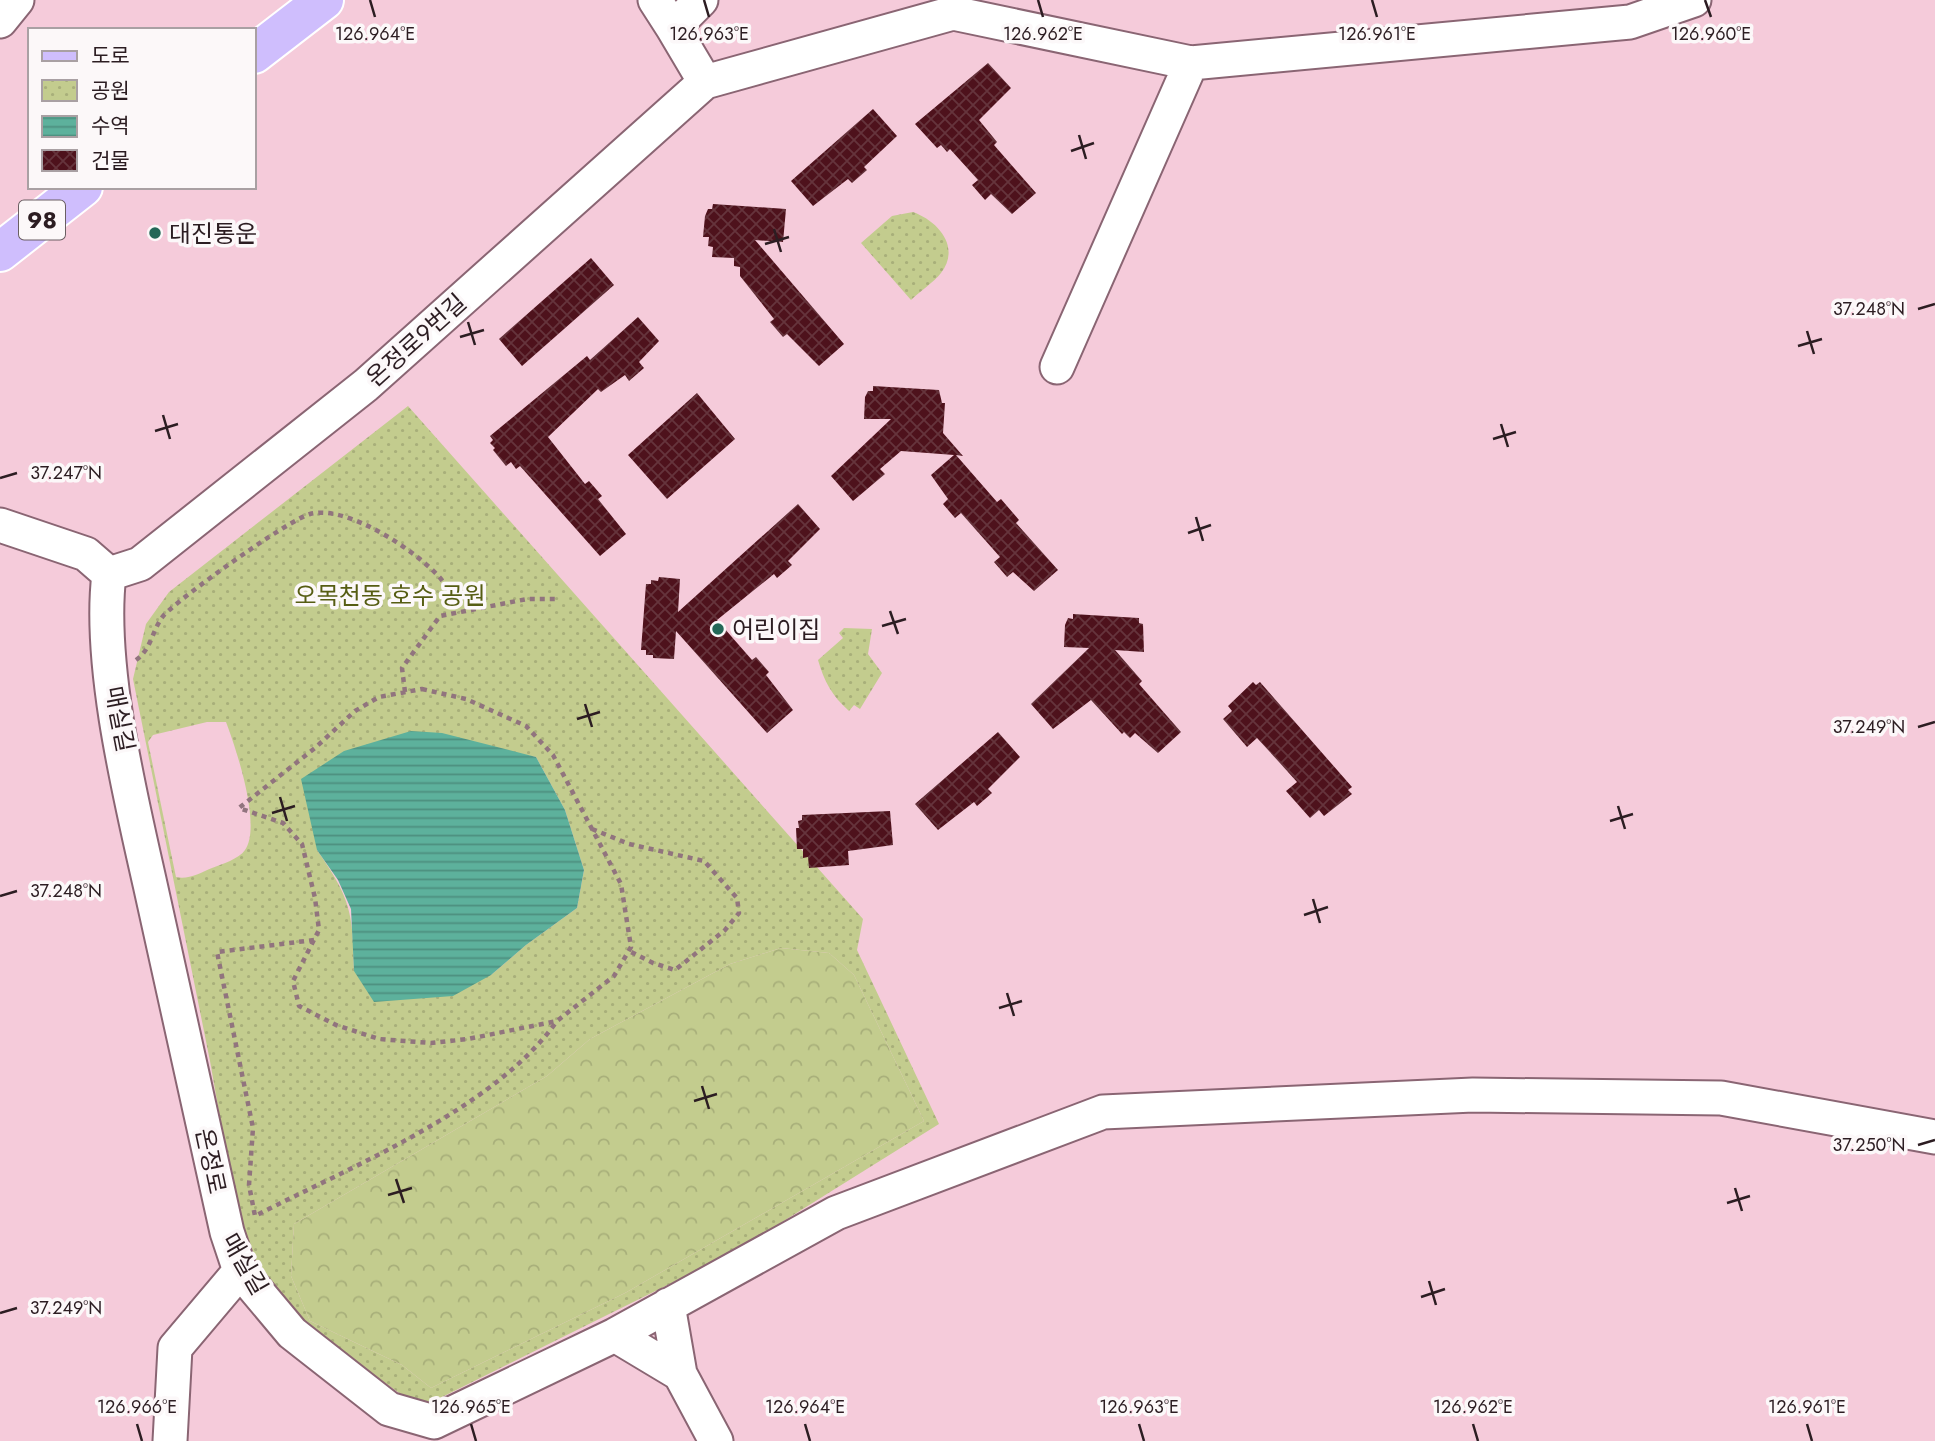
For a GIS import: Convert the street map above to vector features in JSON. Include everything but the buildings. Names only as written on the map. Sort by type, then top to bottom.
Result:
[{"type":"main road","points":[[256,52],[324,0]]},
{"type":"main road","name":"98","points":[[0,252],[80,189]]},
{"type":"street","points":[[0,20],[17,0]]},
{"type":"street","points":[[655,0],[705,82],[953,13],[1191,63],[1630,22],[1694,0]]},
{"type":"street","points":[[673,28],[701,0]]},
{"type":"street","points":[[1057,367],[1191,63]]},
{"type":"street","name":"온정로9번길","points":[[109,574],[140,564],[366,385],[705,82]]},
{"type":"street","points":[[0,524],[86,554],[109,574]]},
{"type":"street","name":"온정로","points":[[109,574],[106,598],[112,677],[134,810],[227,1232],[240,1271],[292,1333],[389,1409],[434,1422],[615,1335],[836,1213],[1103,1112],[1473,1095],[1721,1098],[1935,1137]]},
{"type":"street","points":[[170,1441],[175,1348],[240,1271]]},
{"type":"street","points":[[668,1306],[680,1374],[716,1441]]},
{"type":"street","points":[[615,1335],[680,1374]]},
{"type":"path","points":[[112,677],[144,654],[163,616],[261,543],[310,514],[334,515],[377,530],[414,554],[441,580],[459,612]]},
{"type":"path","points":[[405,692],[402,667],[440,616],[527,598],[559,600]]},
{"type":"path","points":[[314,940],[217,952],[253,1128],[249,1185],[255,1216],[476,1099],[538,1049],[558,1021],[614,976],[629,951],[629,921],[621,884],[553,755],[526,726],[466,699],[422,689],[379,697],[355,711],[315,748],[239,808],[283,823],[302,844],[315,898],[319,930],[314,940],[293,981],[299,1006],[379,1039],[431,1043],[558,1021]]},
{"type":"path","points":[[592,829],[629,844],[704,861],[737,898],[739,913],[725,930],[675,970],[629,951]]},
{"type":"green space","points":[[913,212],[938,228],[948,245],[949,254],[941,273],[911,300],[861,243],[892,216]]},
{"type":"green space","name":"오목천동 호수 공원","points":[[408,406],[863,919],[857,950],[939,1124],[734,1252],[420,1408],[299,1321],[242,1243],[210,1061],[133,679],[146,624],[169,592]],"holes":[[[207,722],[226,722],[246,787],[251,824],[249,839],[245,850],[235,859],[194,876],[176,877],[148,742],[153,735]],[[502,751],[536,757],[565,810],[584,870],[577,908],[526,945],[491,975],[354,971],[353,935],[348,907],[337,881],[317,850]],[[781,948],[829,953],[854,975],[924,1121],[625,1293],[431,1388],[402,1365],[310,1321],[291,1276],[294,1224],[547,1076],[590,1039],[730,964]]]},
{"type":"green space","points":[[844,628],[872,629],[868,654],[882,673],[860,709],[854,705],[849,711],[829,688],[818,660],[843,638],[839,633]]},
{"type":"green space","points":[[781,948],[829,953],[854,975],[924,1121],[625,1293],[431,1388],[402,1365],[310,1321],[291,1276],[294,1224],[547,1076],[590,1039],[730,964]]},
{"type":"water","points":[[411,731],[442,733],[536,757],[565,810],[584,870],[577,908],[526,945],[491,975],[453,996],[374,1002],[354,971],[351,909],[338,880],[317,850],[301,779],[344,751]]},
{"type":"place","name":"대진통운","points":[[155,233]]},
{"type":"place","name":"어린이집","points":[[718,629]]}]
